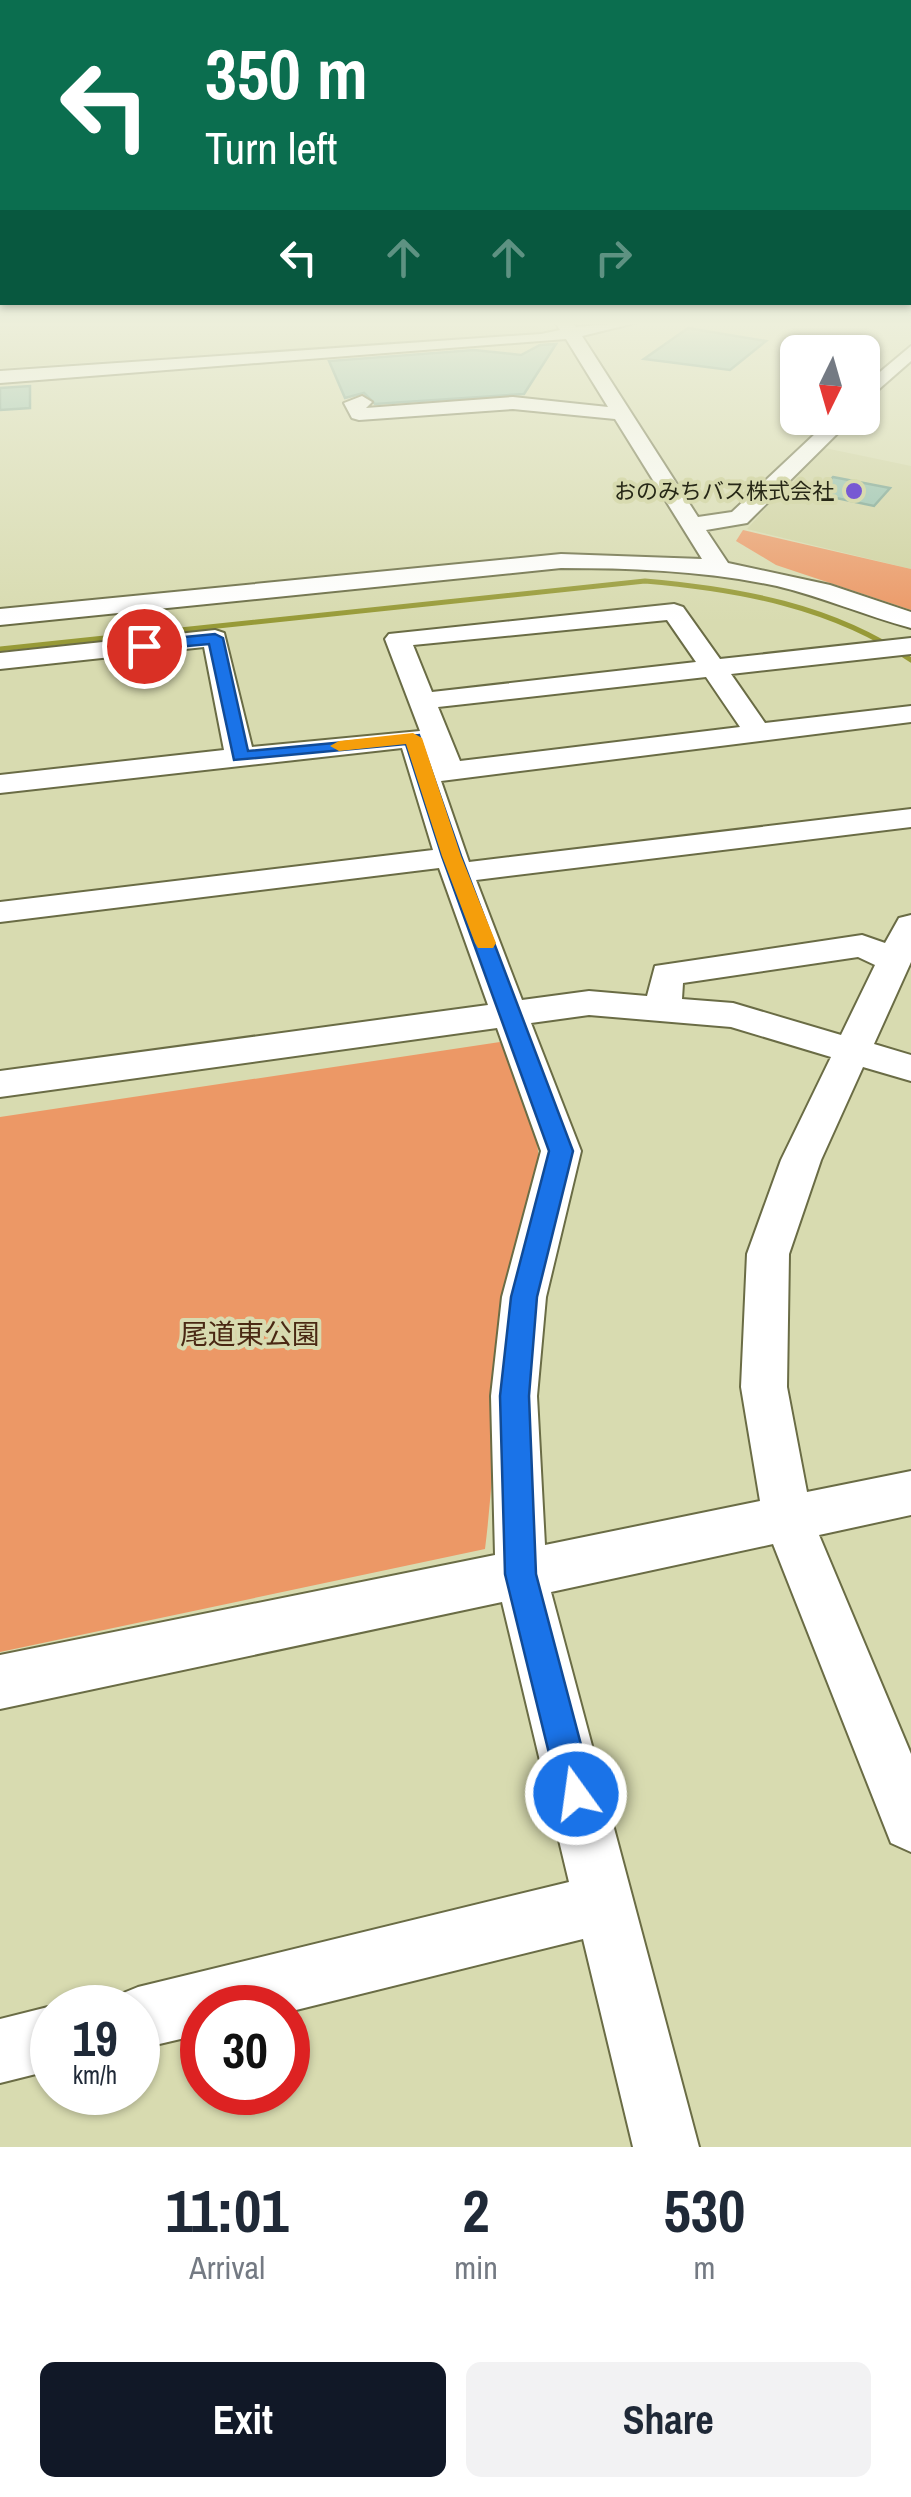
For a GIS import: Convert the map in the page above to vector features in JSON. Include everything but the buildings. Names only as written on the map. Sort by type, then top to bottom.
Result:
[{"type":"street","points":[[345,422],[360,427]]},
{"type":"street","points":[[627,422],[717,565]]},
{"type":"street","points":[[692,525],[739,518],[825,435]]},
{"type":"street","points":[[0,617],[561,561],[638,560],[717,565],[834,591],[911,620]]},
{"type":"street","points":[[666,2147],[521,1574],[514,1396],[522,1317],[561,1151],[455,865],[422,701],[398,640],[674,612],[758,733]]},
{"type":"street","points":[[0,661],[215,638],[240,757]]},
{"type":"street","points":[[422,701],[901,647]]},
{"type":"street","points":[[436,773],[911,714]]},
{"type":"street","points":[[0,784],[413,738],[436,773]]},
{"type":"street","points":[[0,912],[911,818]]},
{"type":"street","points":[[662,1006],[667,974],[902,942]]},
{"type":"street","points":[[902,942],[801,1160],[768,1254],[764,1387],[788,1520],[911,1823]]},
{"type":"street","points":[[0,1084],[589,1002],[733,1014],[911,1068]]},
{"type":"street","points":[[0,1682],[911,1493]]},
{"type":"street","points":[[160,2013],[604,1904]]},
{"type":"street","points":[[0,2051],[30,2044]]},
{"type":"shaded area","points":[[820,447],[911,466],[911,569],[747,529]]},
{"type":"green space","points":[[743,530],[911,569],[911,610],[776,565],[736,541]]},
{"type":"green space","name":"尾道東公園","points":[[500,1042],[530,1115],[539,1161],[514,1256],[507,1304],[485,1549],[0,1652],[0,1117]]},
{"type":"waterway","points":[[0,649],[645,581],[715,589],[784,603],[850,626],[911,660]]},
{"type":"slow traffic","points":[[339,746],[413,738],[451,856],[485,943]]},
{"type":"place","name":"おのみちバス株式会社","points":[[854,491]]},
{"type":"route","points":[[144,646],[215,638],[240,757],[413,738],[451,856],[561,1151],[524,1297],[514,1396],[521,1574],[576,1794]]}]
